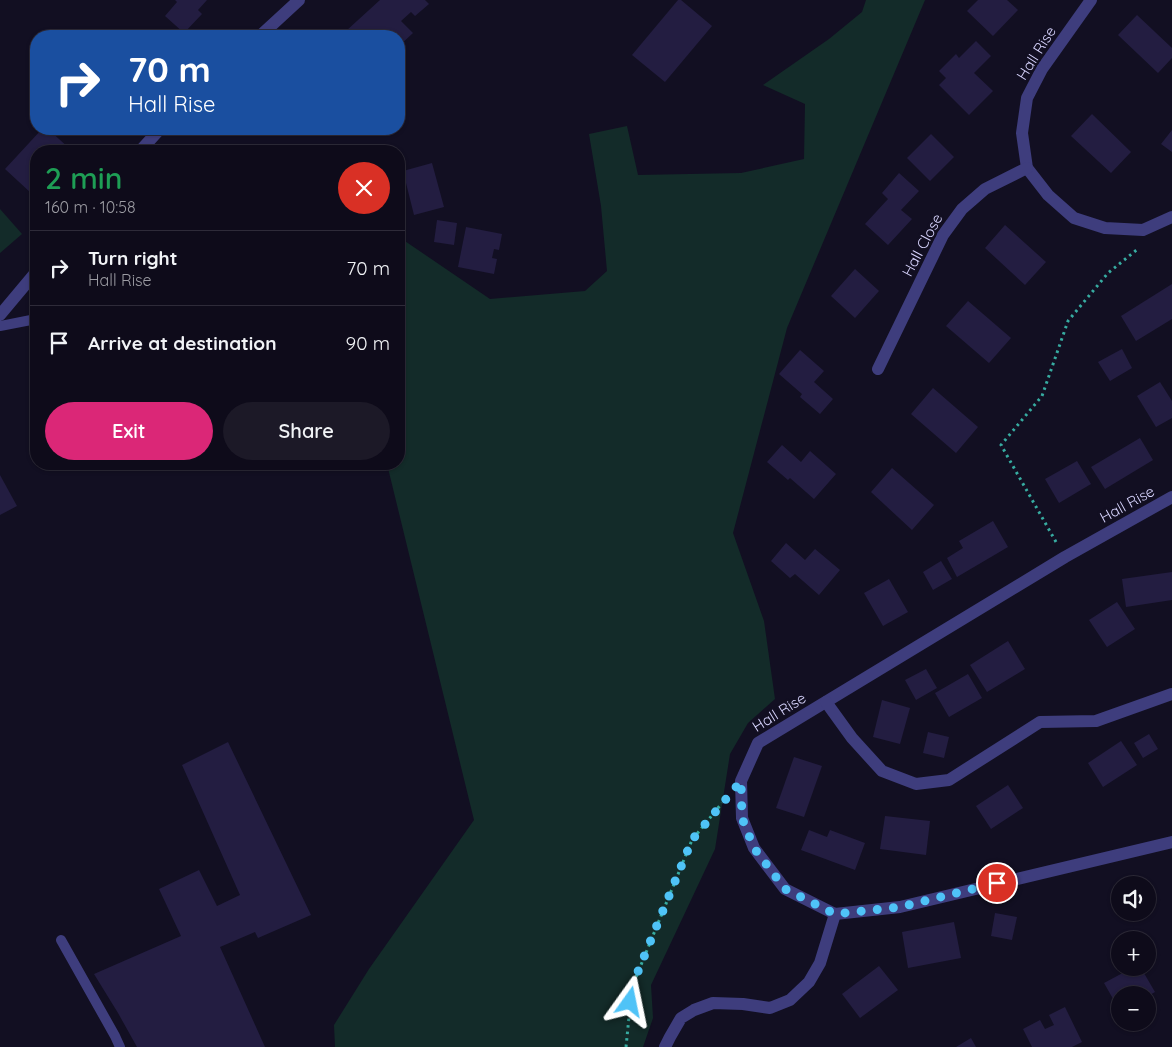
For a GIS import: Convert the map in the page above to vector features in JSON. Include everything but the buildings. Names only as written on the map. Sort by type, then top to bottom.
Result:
[{"type":"street","points":[[266,30],[299,0]]},
{"type":"street","name":"Hall Rise","points":[[1091,0],[1042,69],[1027,98],[1022,133],[1028,168],[1048,195],[1074,218],[1106,228],[1143,230],[1172,217]]},
{"type":"street","points":[[145,145],[155,135]]},
{"type":"street","name":"Hall Close","points":[[878,368],[943,235],[962,209],[985,189],[1028,168]]},
{"type":"street","points":[[0,315],[30,279]]},
{"type":"street","name":"Hall Rise","points":[[835,914],[785,889],[754,848],[742,818],[741,781],[758,743],[1065,558],[1172,497]]},
{"type":"street","points":[[826,702],[852,738],[882,771],[916,784],[949,780],[1040,722],[1096,721],[1172,694]]},
{"type":"street","points":[[665,1047],[681,1018],[694,1010],[713,1003],[743,1004],[770,1008],[790,1000],[809,982],[820,963],[835,914],[900,907],[1172,842]]},
{"type":"lane","points":[[0,326],[30,320]]},
{"type":"lane","points":[[61,940],[120,1047]]},
{"type":"path","points":[[1065,558],[1001,445],[1042,396],[1068,321],[1108,273],[1144,244]]},
{"type":"path","points":[[626,1047],[632,986],[692,840],[741,781]]},
{"type":"green space","points":[[866,0],[925,0],[787,328],[733,533],[764,621],[775,699],[748,723],[730,754],[715,849],[651,985],[653,1018],[643,1047],[335,1047],[334,1025],[369,969],[474,820],[388,470],[405,470],[405,241],[490,299],[585,291],[607,271],[601,206],[589,134],[627,126],[638,175],[741,173],[804,159],[805,104],[763,85],[829,39],[862,12]]},
{"type":"green space","points":[[0,209],[22,234],[0,253]]},
{"type":"route","points":[[630,1002],[632,986],[692,840],[741,781],[742,818],[754,848],[785,889],[835,914],[900,907],[997,883]]}]
